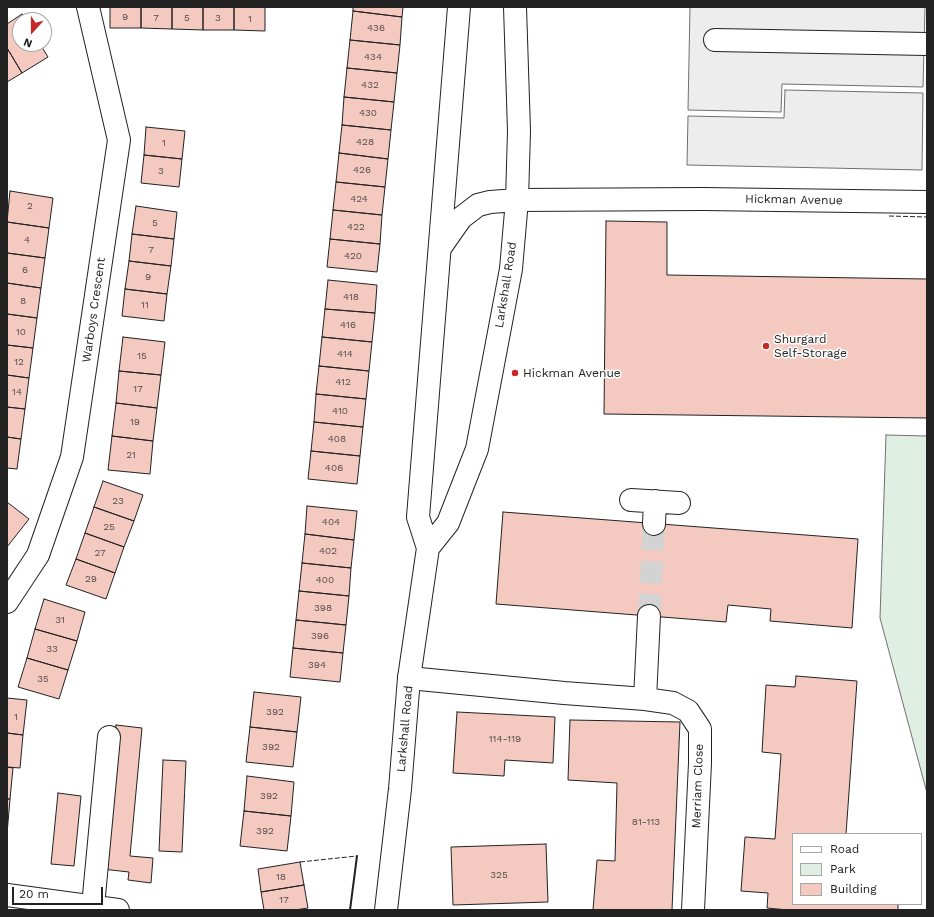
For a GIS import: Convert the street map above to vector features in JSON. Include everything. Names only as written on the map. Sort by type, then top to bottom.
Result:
[{"type":"street","name":"Warboys Crescent","points":[[7,602],[38,555],[72,458],[119,140],[88,7]]},
{"type":"street","name":"Larkshall Road","points":[[386,910],[400,789],[408,678],[428,548],[418,517],[459,7]]},
{"type":"street","name":"Larkshall Road","points":[[428,548],[448,524],[477,449],[511,269],[517,200],[519,118],[515,7]]},
{"type":"street","points":[[715,40],[927,44]]},
{"type":"street","name":"Hickman Avenue","points":[[439,248],[461,218],[478,205],[490,202],[517,200],[703,199],[927,202]]},
{"type":"street","points":[[631,500],[679,503]]},
{"type":"street","points":[[654,524],[655,501]]},
{"type":"street","points":[[645,699],[649,616]]},
{"type":"street","name":"Merriam Close","points":[[408,678],[645,699],[673,703],[688,711],[700,730],[700,763],[693,910]]},
{"type":"street","points":[[93,906],[109,736]]},
{"type":"street","points":[[7,895],[118,910]]},
{"type":"green space","points":[[886,435],[927,436],[927,793],[880,618]]},
{"type":"shaded area","points":[[690,7],[925,7],[923,87],[782,84],[781,112],[688,110]]},
{"type":"shaded area","points":[[785,90],[923,93],[922,170],[687,165],[688,116],[784,118]]},
{"type":"building","points":[[110,7],[141,7],[141,28],[110,28]]},
{"type":"building","points":[[141,7],[172,7],[172,29],[141,28]]},
{"type":"building","points":[[172,7],[203,7],[203,30],[172,29]]},
{"type":"building","points":[[203,7],[234,7],[234,30],[203,30]]},
{"type":"building","points":[[234,7],[265,7],[265,31],[234,30]]},
{"type":"building","points":[[353,7],[403,7],[402,17],[353,11]]},
{"type":"building","points":[[353,11],[402,17],[400,45],[350,40]]},
{"type":"building","points":[[12,21],[12,52],[45,52],[48,57],[22,73],[7,48],[7,24]]},
{"type":"building","points":[[350,40],[400,45],[397,73],[347,68]]},
{"type":"building","points":[[7,48],[22,73],[7,82]]},
{"type":"building","points":[[347,68],[397,73],[394,102],[344,97]]},
{"type":"building","points":[[344,97],[394,102],[391,130],[342,125]]},
{"type":"building","points":[[342,125],[391,130],[388,159],[339,153]]},
{"type":"building","points":[[146,127],[185,131],[182,159],[144,155]]},
{"type":"building","points":[[339,153],[388,159],[385,187],[336,182]]},
{"type":"building","points":[[144,155],[182,159],[179,187],[141,183]]},
{"type":"building","points":[[336,182],[385,187],[382,215],[333,210]]},
{"type":"building","points":[[10,191],[53,198],[49,228],[7,222]]},
{"type":"building","points":[[136,206],[177,212],[174,239],[132,234]]},
{"type":"building","points":[[333,210],[382,215],[380,244],[330,239]]},
{"type":"building","name":"Shurgard Self-Storage","points":[[606,221],[667,222],[667,275],[927,279],[927,418],[604,414]]},
{"type":"building","points":[[7,222],[49,228],[45,258],[7,253]]},
{"type":"building","points":[[132,234],[174,239],[171,266],[129,261]]},
{"type":"building","points":[[330,239],[380,244],[377,272],[327,267]]},
{"type":"building","points":[[7,253],[45,258],[41,288],[7,283]]},
{"type":"building","points":[[129,261],[171,266],[167,294],[125,289]]},
{"type":"building","points":[[328,280],[377,285],[375,313],[325,309]]},
{"type":"building","points":[[7,283],[41,288],[37,318],[7,314]]},
{"type":"building","points":[[125,289],[167,294],[164,321],[122,316]]},
{"type":"building","points":[[325,309],[375,313],[372,342],[322,337]]},
{"type":"building","points":[[7,314],[37,318],[33,348],[7,345]]},
{"type":"building","points":[[123,337],[165,342],[161,375],[119,371]]},
{"type":"building","points":[[322,337],[372,342],[369,371],[319,366]]},
{"type":"building","points":[[7,345],[33,348],[29,378],[7,375]]},
{"type":"building","points":[[319,366],[369,371],[366,399],[316,394]]},
{"type":"building","points":[[119,371],[161,375],[157,408],[116,403]]},
{"type":"building","points":[[7,375],[29,378],[25,409],[7,407]]},
{"type":"building","points":[[316,394],[366,399],[363,427],[314,422]]},
{"type":"building","points":[[116,403],[157,408],[153,441],[112,436]]},
{"type":"building","points":[[7,407],[25,409],[21,439],[7,437]]},
{"type":"building","points":[[314,422],[363,427],[360,456],[311,451]]},
{"type":"building","points":[[112,436],[153,441],[150,474],[108,470]]},
{"type":"building","points":[[7,437],[21,439],[17,469],[7,468]]},
{"type":"building","points":[[311,451],[360,456],[357,484],[308,479]]},
{"type":"building","points":[[103,481],[143,495],[134,521],[94,507]]},
{"type":"building","points":[[7,502],[29,519],[7,547]]},
{"type":"building","points":[[307,506],[357,511],[354,540],[305,534]]},
{"type":"building","points":[[94,507],[134,521],[124,547],[85,533]]},
{"type":"building","points":[[503,512],[858,539],[852,628],[770,621],[771,609],[728,605],[726,622],[496,604]]},
{"type":"building","points":[[85,533],[124,547],[115,573],[76,559]]},
{"type":"building","points":[[305,534],[354,540],[351,568],[302,563]]},
{"type":"building","points":[[76,559],[115,573],[106,599],[66,585]]},
{"type":"building","points":[[302,563],[351,568],[349,596],[299,591]]},
{"type":"building","points":[[299,591],[349,596],[346,625],[296,620]]},
{"type":"building","points":[[44,599],[85,612],[77,641],[35,629]]},
{"type":"building","points":[[296,620],[346,625],[343,653],[293,648]]},
{"type":"building","points":[[35,629],[77,641],[68,670],[27,658]]},
{"type":"building","points":[[293,648],[343,653],[340,682],[290,677]]},
{"type":"building","points":[[27,658],[68,670],[59,699],[18,687]]},
{"type":"building","points":[[796,676],[857,681],[846,833],[792,833],[792,905],[898,905],[898,910],[788,910],[767,908],[768,893],[741,891],[745,837],[775,839],[781,754],[762,752],[766,685],[795,687]]},
{"type":"building","points":[[254,692],[301,697],[297,732],[250,727]]},
{"type":"building","points":[[7,698],[27,700],[23,735],[7,733]]},
{"type":"building","points":[[457,712],[555,717],[553,763],[505,760],[504,776],[453,773]]},
{"type":"building","points":[[570,720],[680,722],[672,910],[593,910],[597,860],[615,861],[617,783],[568,780]]},
{"type":"building","points":[[116,725],[142,728],[130,856],[153,858],[151,883],[128,880],[129,872],[102,869]]},
{"type":"building","points":[[250,727],[297,732],[293,767],[246,762]]},
{"type":"building","points":[[7,733],[23,735],[20,768],[7,767]]},
{"type":"building","points":[[163,760],[186,761],[182,852],[159,851]]},
{"type":"building","points":[[7,767],[13,768],[10,799],[7,799]]},
{"type":"building","points":[[247,776],[294,782],[291,816],[244,811]]},
{"type":"building","points":[[58,793],[81,796],[74,866],[51,864]]},
{"type":"building","points":[[7,799],[10,799],[7,834]]},
{"type":"building","points":[[244,811],[291,816],[287,851],[240,846]]},
{"type":"building","points":[[546,844],[548,902],[453,905],[451,847]]},
{"type":"building","points":[[300,862],[304,885],[261,892],[258,869]]},
{"type":"building","points":[[304,885],[308,908],[295,910],[264,910],[261,892]]},
{"type":"tunnel","points":[[649,616],[654,524]]},
{"type":"fence","points":[[889,216],[927,217]]},
{"type":"fence","points":[[300,862],[357,856]]},
{"type":"wall","points":[[350,910],[357,856]]},
{"type":"place","name":"Shurgard Self-Storage","points":[[766,346]]},
{"type":"place","name":"Hickman Avenue","points":[[515,373]]}]
